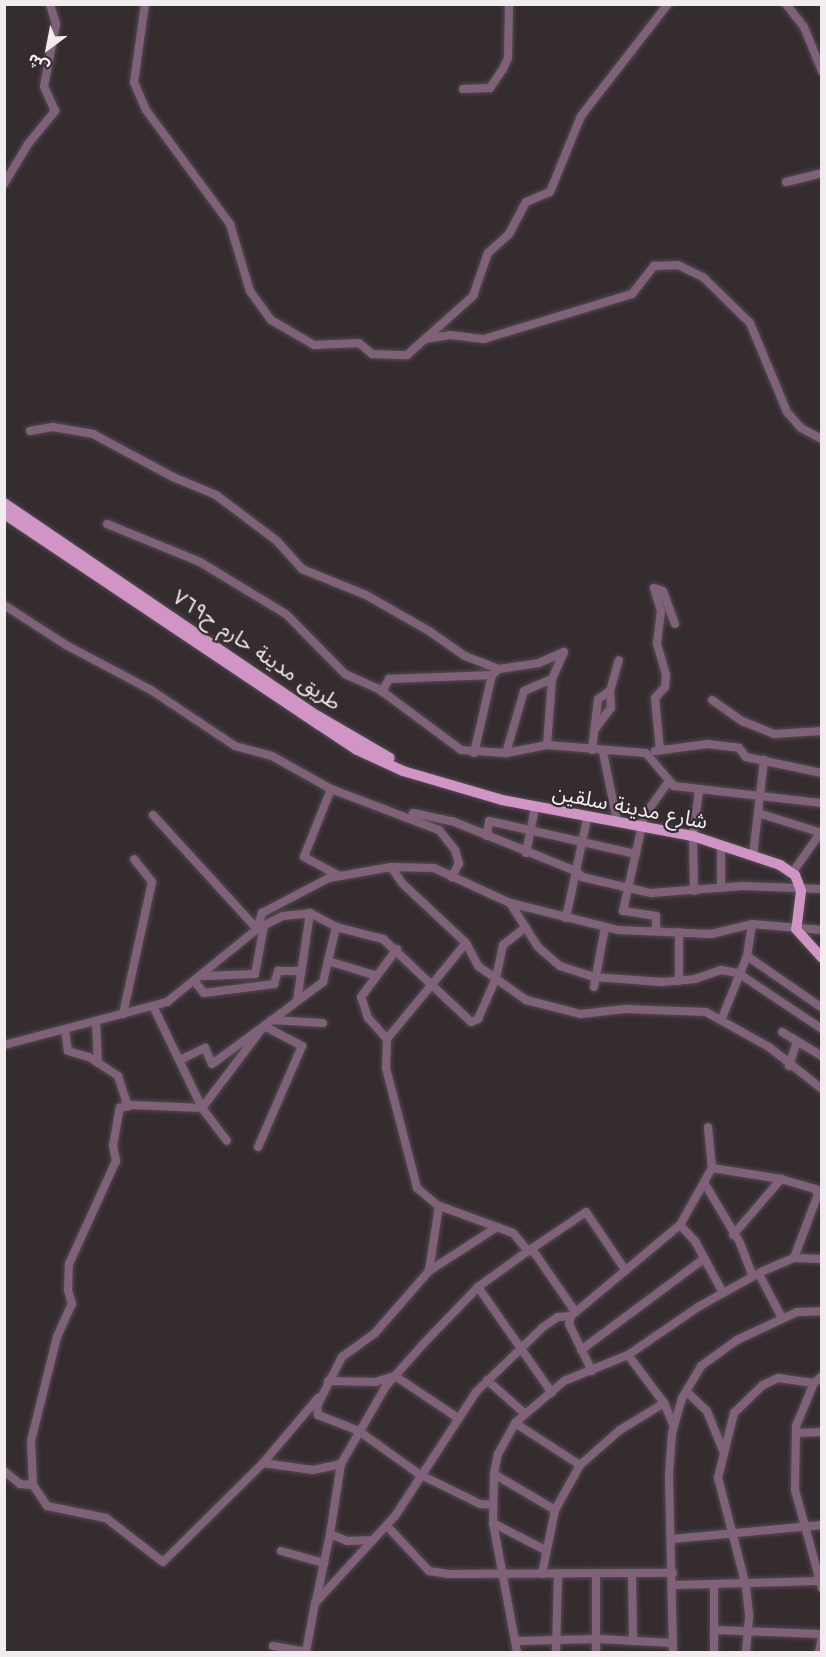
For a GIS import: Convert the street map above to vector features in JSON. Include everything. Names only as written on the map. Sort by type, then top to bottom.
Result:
[{"type":"main road","name":"طريق مدينة حارم ح٧٦٩","points":[[4,503],[328,722],[386,756],[440,780],[502,801]]},
{"type":"main road","points":[[4,514],[357,750],[441,785],[502,801]]},
{"type":"main road","name":"شارع مدينة سلقين","points":[[502,801],[587,819],[617,821],[693,836],[753,856],[792,873]]},
{"type":"main road","points":[[792,873],[801,891],[796,929],[822,958]]},
{"type":"street","points":[[4,184],[28,144],[55,111],[44,86],[56,24],[50,4]]},
{"type":"street","points":[[145,4],[134,82],[146,110],[230,224],[250,291],[271,320],[314,345],[359,344],[372,354],[407,355],[473,296],[488,253],[509,234],[526,202],[550,192],[581,116],[668,4]]},
{"type":"street","points":[[463,89],[490,88],[503,69],[508,58],[509,4]]},
{"type":"street","points":[[786,4],[804,27],[822,71]]},
{"type":"street","points":[[786,182],[822,173]]},
{"type":"street","points":[[425,339],[450,335],[484,339],[632,294],[654,266],[678,265],[703,278],[750,323],[787,412],[801,428],[822,439]]},
{"type":"street","points":[[30,431],[53,428],[93,434],[164,473],[216,495],[277,541],[302,569],[366,595],[429,631],[465,656],[496,672]]},
{"type":"street","points":[[107,524],[200,562],[227,577],[286,614],[345,674],[382,692],[442,740],[474,753],[506,753],[547,745],[603,752],[646,753],[708,744],[739,748],[746,757],[822,773]]},
{"type":"street","points":[[660,750],[655,698],[664,687],[666,675],[657,643],[661,611],[654,588],[663,591],[675,624]]},
{"type":"street","points":[[4,606],[66,645],[151,690],[235,746],[272,756],[331,789],[411,818],[426,828],[439,830],[455,850],[459,863],[452,877]]},
{"type":"street","points":[[382,692],[389,679],[496,672],[539,663],[564,652],[552,680],[547,745]]},
{"type":"street","points":[[594,729],[611,708],[610,691],[619,660]]},
{"type":"street","points":[[474,753],[496,672]]},
{"type":"street","points":[[506,753],[524,691],[552,680]]},
{"type":"street","points":[[592,750],[598,699],[610,691]]},
{"type":"street","points":[[712,700],[742,721],[774,734],[822,731]]},
{"type":"street","points":[[603,752],[617,821]]},
{"type":"street","points":[[646,753],[669,781],[699,791],[761,795],[822,803]]},
{"type":"street","points":[[753,856],[764,760]]},
{"type":"street","points":[[656,931],[656,916],[623,911],[641,827],[669,781]]},
{"type":"street","points":[[331,789],[304,857],[339,876]]},
{"type":"street","points":[[694,891],[693,836],[699,791]]},
{"type":"street","points":[[526,853],[535,808]]},
{"type":"street","points":[[411,818],[413,813],[452,821],[578,873],[628,888],[663,894],[722,888],[801,891],[822,889]]},
{"type":"street","points":[[758,813],[821,832],[792,873]]},
{"type":"street","points":[[153,815],[261,928]]},
{"type":"street","points":[[566,918],[578,873],[587,819]]},
{"type":"street","points":[[487,836],[489,821],[636,854]]},
{"type":"street","points":[[721,847],[722,888]]},
{"type":"street","points":[[123,1014],[152,882],[134,859]]},
{"type":"street","points":[[391,867],[403,884],[466,943],[478,966],[526,1000],[552,1009],[581,1014],[625,1009],[706,1011],[722,1018],[769,1047],[789,1066],[822,1089]]},
{"type":"street","points":[[203,976],[255,974],[262,914],[339,876],[391,867],[434,868],[510,903],[605,927],[711,934],[752,924],[822,930]]},
{"type":"street","points":[[510,903],[538,947],[560,966],[594,977],[679,981],[695,980],[721,970],[740,974],[822,1029]]},
{"type":"street","points":[[297,1001],[310,914]]},
{"type":"street","points":[[4,1045],[168,1002],[261,928],[283,916],[310,914],[336,927],[383,939],[397,949],[460,1012],[476,1022],[496,978],[503,945],[526,927]]},
{"type":"street","points":[[722,1018],[747,956],[752,924]]},
{"type":"street","points":[[180,1060],[205,1048],[212,1064],[323,982],[336,927]]},
{"type":"street","points":[[594,987],[594,977],[605,927]]},
{"type":"street","points":[[679,981],[680,932]]},
{"type":"street","points":[[466,943],[434,985],[387,1039],[386,1068],[417,1188],[439,1206],[513,1233],[528,1251],[534,1252],[572,1313],[569,1324],[592,1371]]},
{"type":"street","points":[[387,1039],[368,1018],[362,998],[397,949]]},
{"type":"street","points":[[747,956],[774,977],[822,1008]]},
{"type":"street","points":[[328,961],[377,976]]},
{"type":"street","points":[[195,982],[204,993],[274,984],[278,971],[302,970]]},
{"type":"street","points":[[765,989],[774,977]]},
{"type":"street","points":[[153,1006],[202,1108],[227,1141]]},
{"type":"street","points":[[96,1022],[98,1063]]},
{"type":"street","points":[[268,1023],[323,1023]]},
{"type":"street","points":[[202,1108],[268,1023]]},
{"type":"street","points":[[258,1147],[302,1046],[268,1023]]},
{"type":"street","points":[[64,1030],[68,1051],[98,1063],[118,1076],[128,1106]]},
{"type":"street","points":[[782,1032],[822,1056]]},
{"type":"street","points":[[789,1066],[797,1041]]},
{"type":"street","points":[[202,1108],[128,1106],[120,1108],[113,1146],[116,1161],[105,1191],[69,1264],[68,1290],[72,1304],[57,1337],[31,1441],[33,1485],[47,1506],[106,1518],[163,1562],[263,1463],[320,1395],[342,1357],[375,1333],[429,1271],[497,1227]]},
{"type":"street","points":[[315,1603],[387,1526],[419,1474],[458,1418],[488,1380],[520,1346],[558,1317],[572,1313],[680,1225],[712,1168],[708,1128]]},
{"type":"street","points":[[712,1168],[781,1179],[818,1190],[794,1258]]},
{"type":"street","points":[[733,1235],[781,1179]]},
{"type":"street","points":[[705,1184],[782,1318]]},
{"type":"street","points":[[429,1271],[439,1206]]},
{"type":"street","points":[[273,1646],[306,1652],[330,1534],[341,1464],[359,1431],[395,1376],[478,1287],[586,1212],[626,1271]]},
{"type":"street","points":[[680,1225],[705,1258],[723,1293]]},
{"type":"street","points":[[581,1350],[705,1258]]},
{"type":"street","points":[[517,1653],[517,1641],[493,1523],[494,1474],[498,1454],[514,1423],[564,1381],[628,1355],[723,1293],[756,1275],[794,1258],[822,1259]]},
{"type":"street","points":[[478,1287],[552,1393]]},
{"type":"street","points":[[517,1641],[599,1639],[633,1641],[673,1648],[674,1585],[669,1475],[674,1426],[687,1392],[701,1366],[737,1340],[782,1318],[821,1309]]},
{"type":"street","points":[[628,1355],[664,1403],[674,1426]]},
{"type":"street","points":[[328,1381],[375,1382],[395,1376]]},
{"type":"street","points":[[395,1376],[458,1418]]},
{"type":"street","points":[[822,1376],[814,1383],[796,1433],[795,1490],[803,1528],[822,1587]]},
{"type":"street","points":[[746,1653],[748,1630],[746,1586],[718,1478],[734,1413],[764,1385],[778,1378],[814,1383]]},
{"type":"street","points":[[488,1380],[524,1413]]},
{"type":"street","points":[[687,1392],[707,1412],[724,1453]]},
{"type":"street","points":[[320,1395],[318,1415],[359,1431],[419,1474],[480,1504],[493,1505]]},
{"type":"street","points":[[542,1574],[545,1550],[555,1510],[580,1465],[620,1430],[664,1403]]},
{"type":"street","points":[[514,1423],[580,1465]]},
{"type":"street","points":[[796,1433],[822,1432]]},
{"type":"street","points":[[263,1463],[314,1470],[341,1464]]},
{"type":"street","points":[[4,1471],[21,1484],[33,1485]]},
{"type":"street","points":[[494,1474],[555,1510]]},
{"type":"street","points":[[493,1523],[545,1550]]},
{"type":"street","points":[[672,1539],[822,1525]]},
{"type":"street","points":[[387,1526],[429,1571],[504,1574],[673,1573]]},
{"type":"street","points":[[330,1534],[346,1541],[373,1540]]},
{"type":"street","points":[[281,1551],[324,1563]]},
{"type":"street","points":[[556,1653],[558,1574]]},
{"type":"street","points":[[596,1574],[599,1639],[596,1653]]},
{"type":"street","points":[[632,1574],[633,1641]]},
{"type":"street","points":[[674,1585],[746,1586],[821,1581]]},
{"type":"street","points":[[714,1586],[714,1653]]},
{"type":"street","points":[[714,1630],[822,1635],[819,1653]]}]
